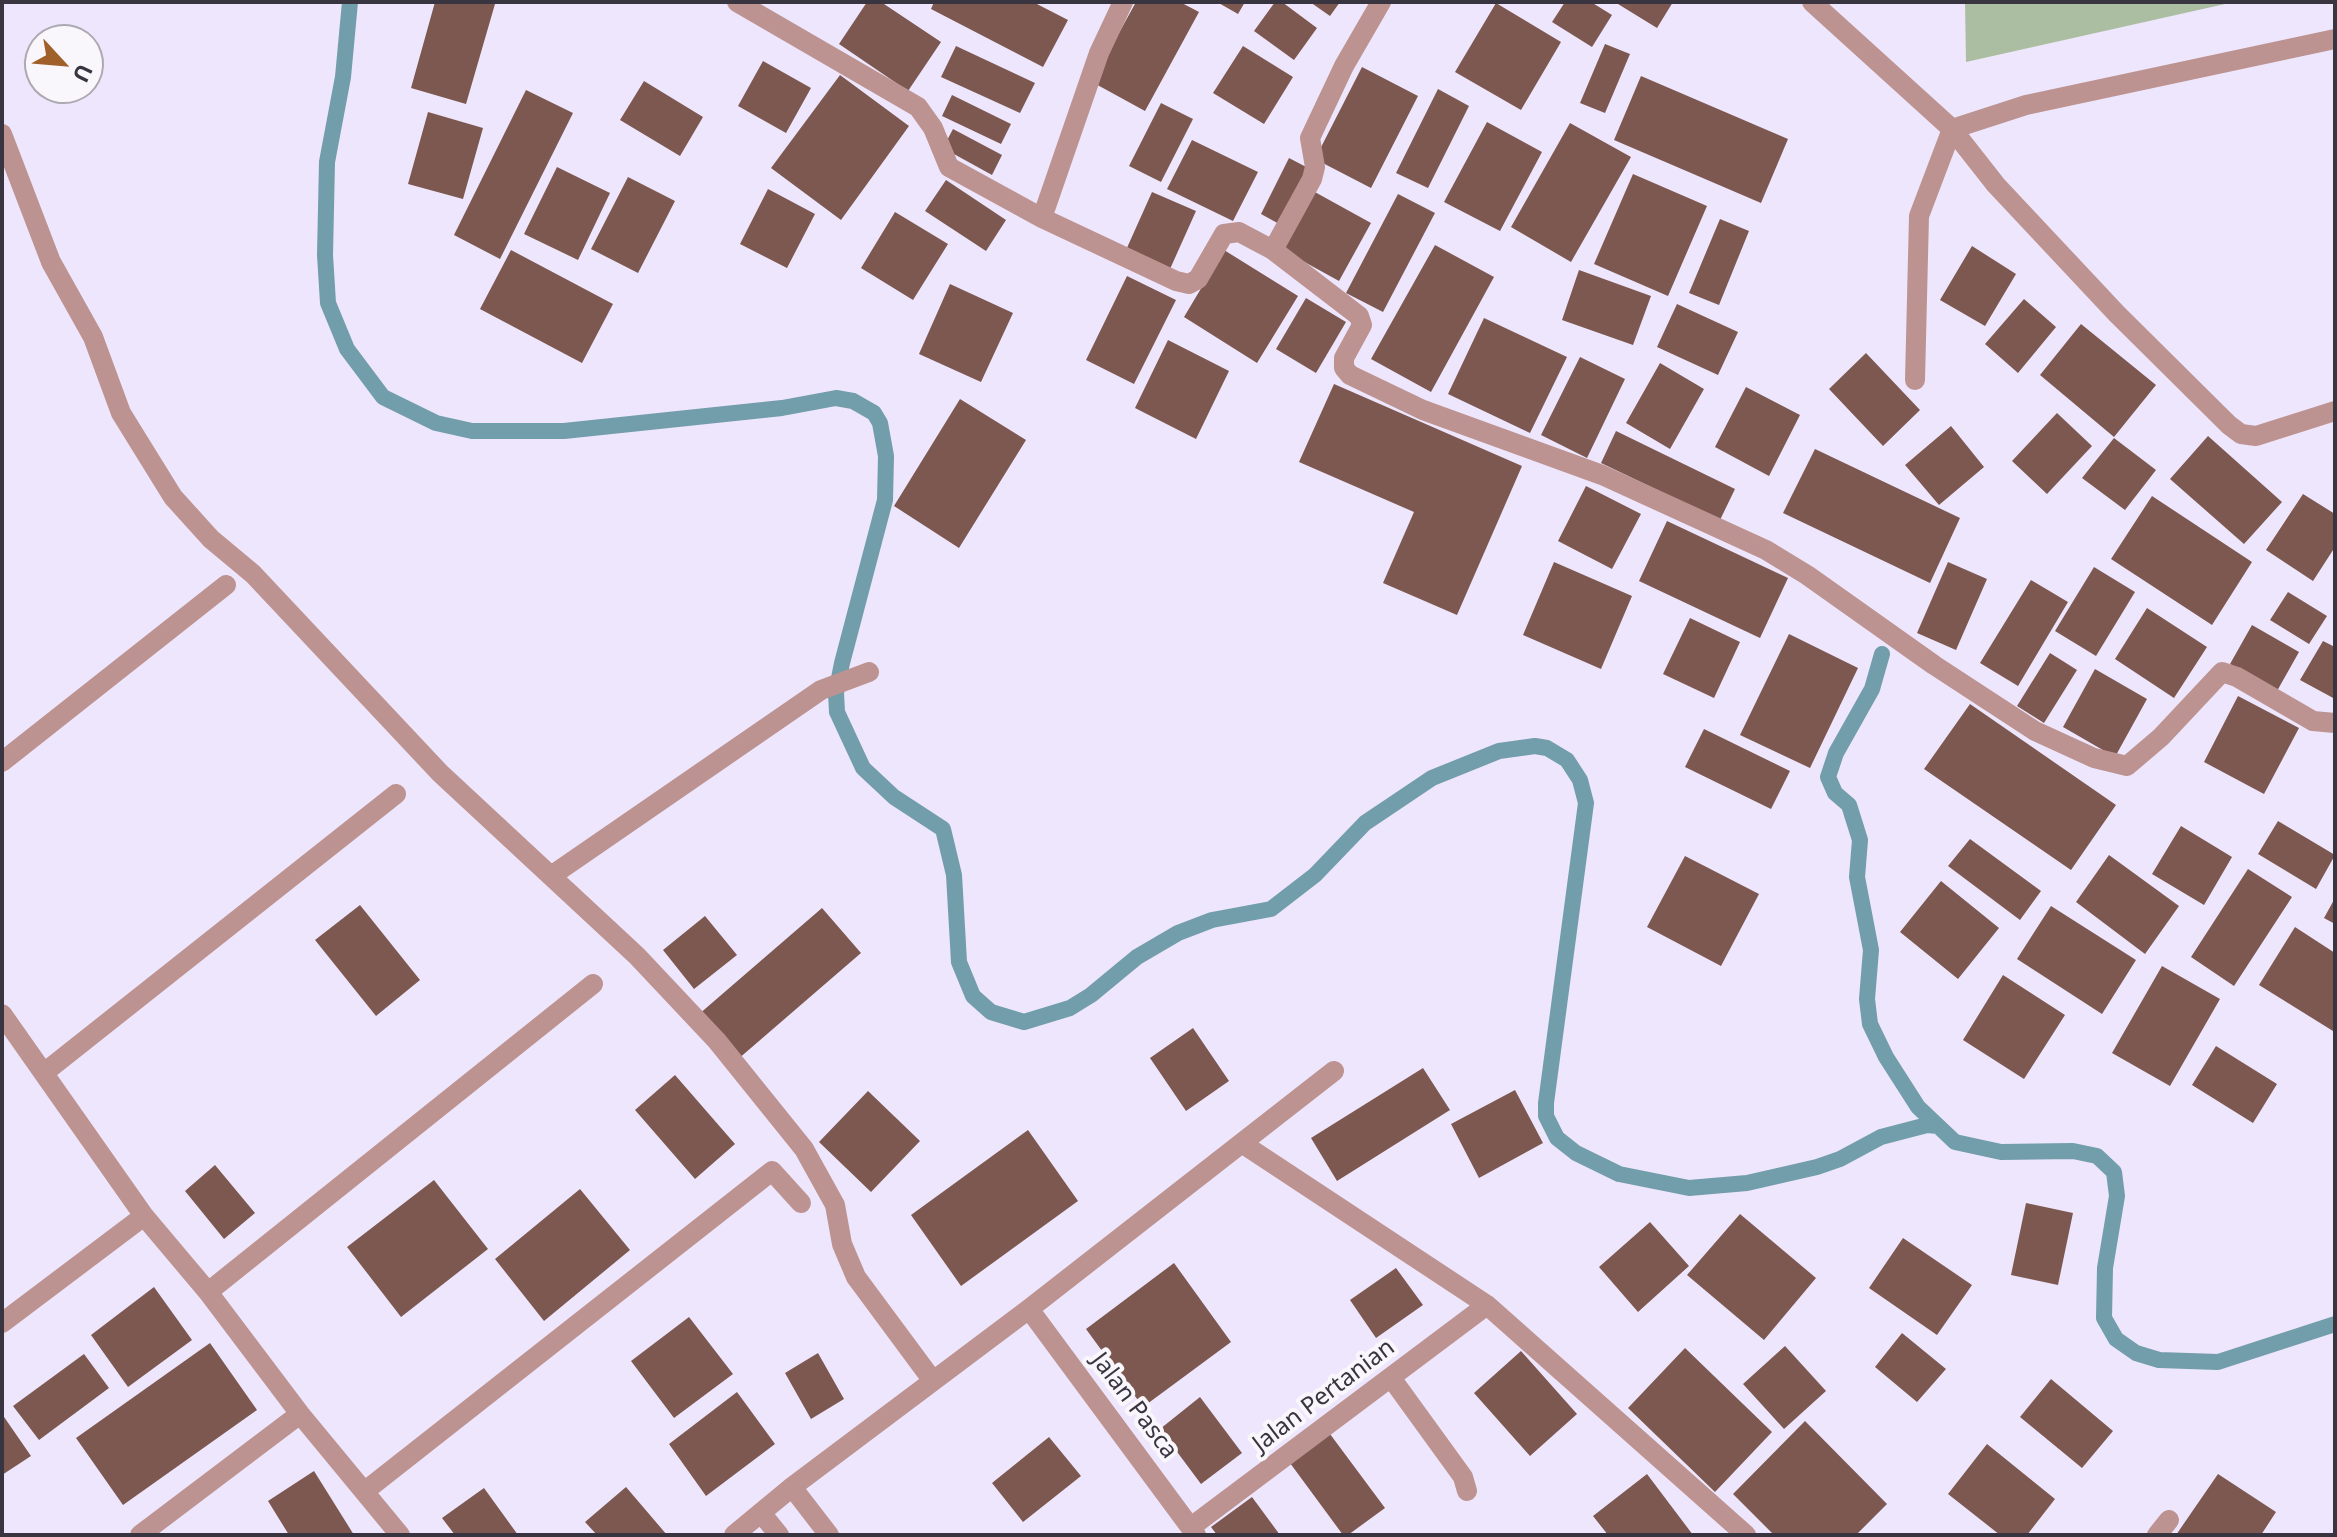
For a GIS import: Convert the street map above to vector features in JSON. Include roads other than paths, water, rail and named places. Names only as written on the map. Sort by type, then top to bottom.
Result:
[{"type":"street","points":[[737,2],[918,107],[933,128],[949,167],[1042,218],[1176,281],[1189,284],[1198,279],[1224,234],[1239,232],[1273,250],[1359,316],[1362,325],[1344,358],[1344,368],[1350,375],[1423,410],[1602,475],[1766,550],[2035,731],[2082,753],[2127,766],[2161,737],[2222,672],[2237,677],[2313,721],[2335,723]]},
{"type":"street","points":[[1042,218],[1099,53],[1123,2]]},
{"type":"street","points":[[1273,250],[1312,179],[1315,167],[1310,138],[1344,66],[1381,2]]},
{"type":"street","points":[[1812,2],[1952,129],[1996,185],[2117,314],[2241,434],[2256,436],[2335,411]]},
{"type":"street","points":[[1952,129],[2026,105],[2335,39]]},
{"type":"street","points":[[1915,380],[1919,216],[1952,129]]},
{"type":"street","points":[[2,134],[51,262],[93,337],[121,413],[173,497],[211,539],[253,574],[440,773],[637,956],[717,1041],[804,1149],[835,1205],[842,1244],[856,1277],[933,1381]]},
{"type":"street","points":[[2,762],[226,585]]},
{"type":"street","points":[[551,876],[821,690],[862,674]]},
{"type":"street","points":[[45,1072],[396,794]]},
{"type":"street","points":[[208,1292],[593,984]]},
{"type":"street","points":[[2,1014],[144,1216],[400,1535]]},
{"type":"street","points":[[734,1535],[792,1487],[1029,1309],[1334,1071]]},
{"type":"street","points":[[1243,1144],[1487,1305],[1746,1535]]},
{"type":"street","points":[[365,1491],[772,1171],[801,1203]]},
{"type":"street","points":[[2,1323],[144,1216]]},
{"type":"street","name":"Jalan Pertanian","points":[[1194,1531],[1487,1305]]},
{"type":"street","name":"Jalan Pasca","points":[[1029,1309],[1194,1531]]},
{"type":"street","points":[[1392,1379],[1463,1477],[1467,1491]]},
{"type":"street","points":[[140,1535],[300,1414]]},
{"type":"street","points":[[792,1487],[829,1535]]},
{"type":"street","points":[[762,1514],[779,1535]]},
{"type":"waterway","points":[[350,2],[343,77],[327,162],[325,255],[328,303],[347,349],[383,397],[436,423],[472,431],[564,431],[782,408],[836,398],[853,401],[874,413],[880,423],[886,456],[885,500],[842,663],[836,693],[837,712],[863,768],[894,797],[943,829],[954,875],[959,962],[973,996],[991,1012],[1024,1022],[1070,1008],[1137,957],[1178,933],[1212,920],[1271,909],[1315,875],[1365,823],[1432,778],[1499,751],[1535,746],[1547,748],[1567,760],[1580,780],[1586,803],[1546,1103],[1546,1116],[1557,1138],[1576,1153],[1619,1174],[1689,1188],[1747,1183],[1817,1167],[1840,1159],[1881,1137],[1927,1125],[1938,1126]]},
{"type":"waterway","points":[[1882,654],[1872,689],[1836,753],[1828,777],[1835,793],[1849,805],[1860,840],[1857,877],[1871,950],[1867,999],[1870,1024],[1886,1057],[1918,1107],[1955,1142],[2001,1152],[2073,1151],[2097,1156],[2114,1172],[2117,1196],[2105,1268],[2104,1318],[2116,1339],[2136,1353],[2159,1360],[2218,1362],[2335,1324]]}]
